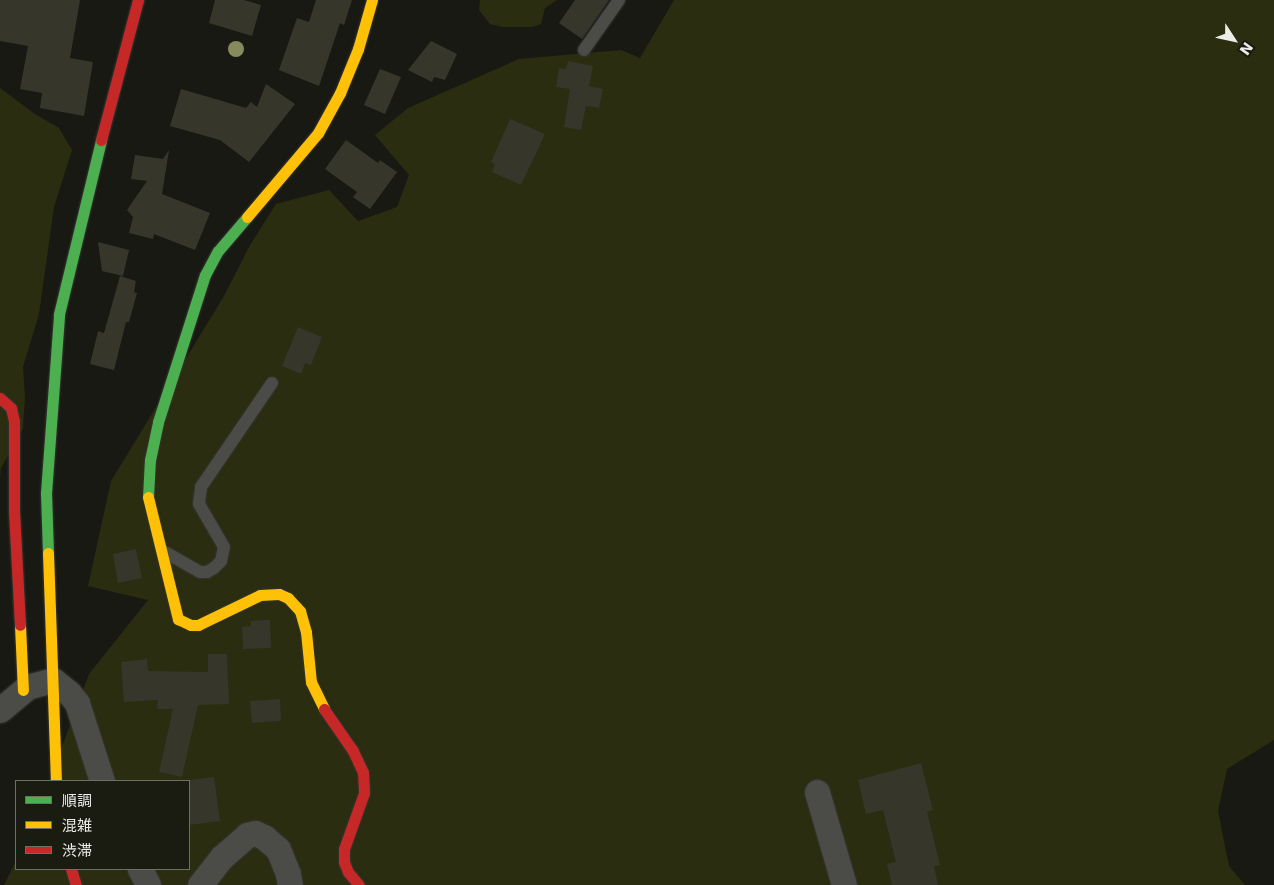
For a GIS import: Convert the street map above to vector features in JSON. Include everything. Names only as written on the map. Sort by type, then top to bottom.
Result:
[{"type":"street","points":[[56,780],[53,748],[53,680],[46,492],[59,314],[105,122],[133,25],[138,0]]},
{"type":"street","points":[[358,885],[348,872],[344,862],[344,848],[364,793],[363,772],[353,751],[328,718],[311,682],[306,632],[300,611],[288,598],[279,594],[260,595],[198,625],[190,625],[175,614],[148,499],[150,460],[158,422],[205,275],[218,251],[318,133],[343,84],[358,49],[372,0]]},
{"type":"street","points":[[0,398],[11,408],[14,421],[14,511],[23,690]]},
{"type":"street","points":[[0,710],[23,690],[53,680]]},
{"type":"street","points":[[53,680],[76,703],[102,780]]},
{"type":"street","points":[[817,792],[844,885]]},
{"type":"street","points":[[200,885],[222,857],[247,835],[255,833],[264,837],[278,849],[288,874],[290,885]]},
{"type":"street","points":[[71,870],[76,885]]},
{"type":"street","points":[[140,870],[148,885]]},
{"type":"lane","points":[[584,50],[619,0]]},
{"type":"lane","points":[[160,549],[190,568],[200,572],[207,572],[221,561],[224,547],[199,504],[201,487],[272,383]]},
{"type":"green space","points":[[480,0],[557,0],[545,8],[541,24],[532,27],[503,27],[490,24],[479,10]]},
{"type":"green space","points":[[674,0],[1274,0],[1274,740],[1227,769],[1218,811],[1229,866],[1245,885],[4,885],[15,863],[15,870],[190,870],[190,780],[49,780],[89,674],[148,600],[88,586],[111,481],[224,296],[249,247],[276,204],[329,190],[358,221],[397,207],[409,175],[375,135],[408,108],[519,59],[621,50],[640,58]]},
{"type":"green space","points":[[0,88],[35,114],[59,128],[72,150],[54,207],[39,314],[23,367],[25,397],[23,429],[1,468],[0,478]]},
{"type":"building","points":[[0,0],[80,0],[70,58],[93,62],[84,116],[40,108],[42,93],[20,89],[28,46],[0,41]]},
{"type":"building","points":[[215,0],[244,0],[261,5],[252,36],[209,23]]},
{"type":"building","points":[[316,0],[352,0],[344,25],[340,23],[319,86],[279,70],[297,18],[309,22]]},
{"type":"building","points":[[575,0],[609,0],[582,39],[559,23]]},
{"type":"building","points":[[431,41],[457,54],[445,80],[434,77],[432,82],[408,70]]},
{"type":"building","points":[[568,61],[593,66],[589,86],[603,89],[599,108],[586,106],[581,130],[564,127],[570,89],[556,87],[559,68],[566,69]]},
{"type":"building","points":[[380,69],[401,77],[385,114],[364,105]]},
{"type":"building","points":[[266,84],[295,104],[249,162],[220,140],[170,126],[181,89],[246,108],[251,102],[257,107]]},
{"type":"building","points":[[510,119],[545,134],[521,185],[492,172],[495,164],[491,162]]},
{"type":"building","points":[[346,140],[378,163],[380,160],[397,172],[370,209],[353,197],[357,192],[325,169]]},
{"type":"building","points":[[169,150],[162,194],[210,213],[195,250],[154,234],[153,239],[129,233],[133,217],[127,210],[147,181],[131,179],[135,155],[163,159]]},
{"type":"building","points":[[98,242],[129,250],[123,276],[102,271]]},
{"type":"building","points":[[120,276],[136,281],[134,292],[137,293],[129,322],[126,322],[114,370],[90,364],[98,331],[104,333]]},
{"type":"building","points":[[298,327],[322,337],[311,365],[305,363],[301,374],[282,366]]},
{"type":"building","points":[[136,549],[142,578],[118,583],[113,554]]},
{"type":"building","points":[[270,620],[271,648],[243,649],[242,627],[251,626],[251,621]]},
{"type":"building","points":[[208,654],[227,654],[229,704],[198,705],[182,777],[159,772],[173,709],[157,709],[158,700],[124,702],[121,662],[147,659],[148,671],[208,672]]},
{"type":"building","points":[[280,699],[281,721],[252,723],[250,701]]},
{"type":"building","points":[[921,763],[933,810],[927,812],[940,865],[934,866],[938,885],[892,885],[887,864],[896,862],[883,810],[866,814],[858,780]]},
{"type":"building","points":[[214,777],[220,821],[190,825],[189,780]]},
{"type":"traffic: fast","points":[[48,553],[46,493],[59,314],[101,140]]},
{"type":"traffic: fast","points":[[148,497],[150,460],[158,422],[205,275],[218,251],[247,217]]},
{"type":"traffic: slow","points":[[247,217],[318,133],[340,93],[358,49],[372,0]]},
{"type":"traffic: slow","points":[[148,497],[178,619],[191,625],[198,625],[260,595],[279,594],[288,598],[300,611],[306,632],[311,682],[324,709]]},
{"type":"traffic: slow","points":[[48,553],[56,780]]},
{"type":"traffic: slow","points":[[20,625],[23,690]]},
{"type":"traffic: jam","points":[[101,140],[138,0]]},
{"type":"traffic: jam","points":[[0,398],[11,408],[14,421],[14,511],[20,625]]},
{"type":"traffic: jam","points":[[324,709],[353,751],[363,772],[364,793],[344,849],[344,862],[348,872],[359,885]]},
{"type":"traffic: jam","points":[[71,870],[76,885]]}]
